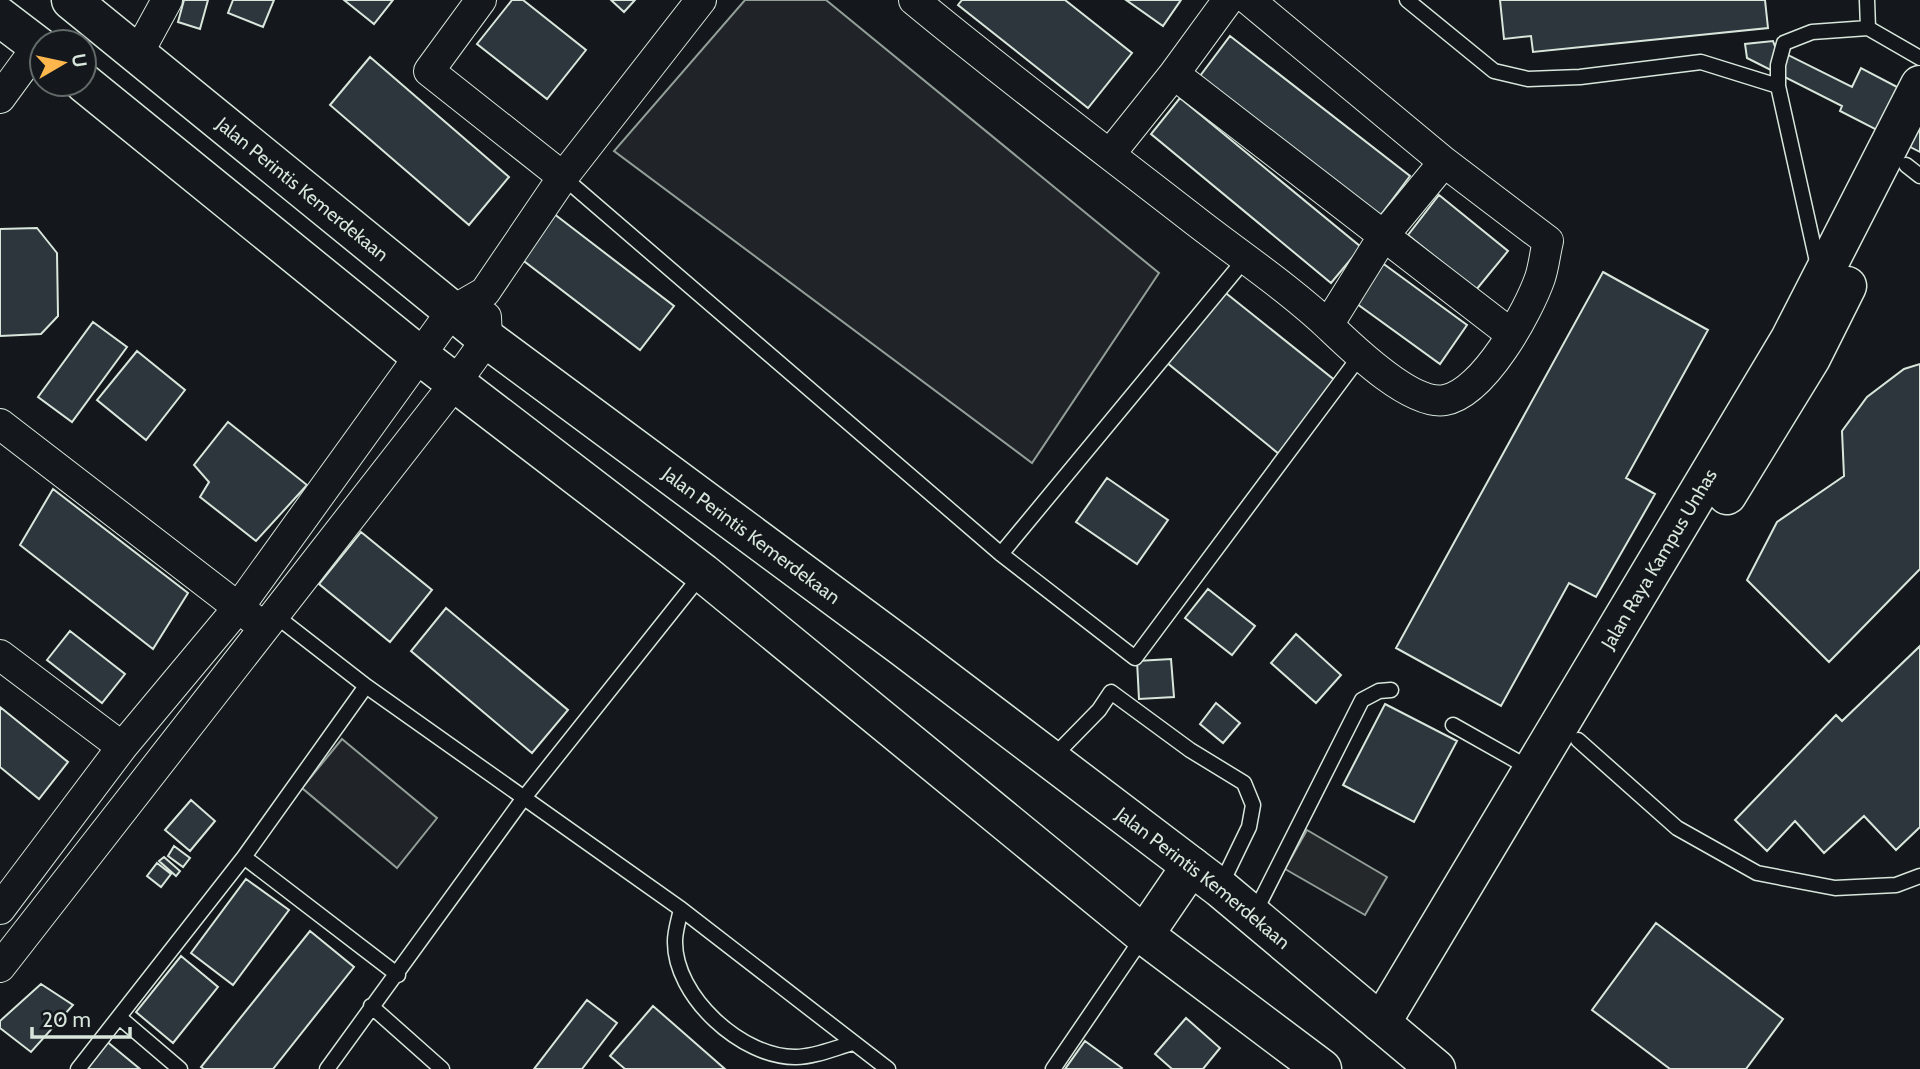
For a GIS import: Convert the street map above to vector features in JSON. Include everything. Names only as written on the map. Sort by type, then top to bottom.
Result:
[{"type":"main road","name":"Jalan Perintis Kemerdekaan","points":[[85,5],[137,55],[487,339],[1205,877],[1436,1069]]},
{"type":"main road","points":[[0,17],[28,39]]},
{"type":"main road","name":"Jalan Raya Kampus Unhas","points":[[1390,1031],[1578,740],[1813,324],[1821,281],[1920,85]]},
{"type":"main road","points":[[98,94],[419,355],[703,573],[1144,935],[1322,1069]]},
{"type":"main road","name":"Jalan Raya Kampus Unhas","points":[[1390,1031],[1532,770],[1915,159]]},
{"type":"main road","points":[[1144,935],[1205,877]]},
{"type":"street","points":[[137,55],[167,0]]},
{"type":"street","points":[[481,0],[429,71],[563,177]]},
{"type":"street","points":[[4,895],[237,608],[452,311],[485,292],[563,177],[701,0]]},
{"type":"street","points":[[1110,154],[1174,74],[1228,0]]},
{"type":"street","points":[[932,6],[1110,154],[1328,325],[1360,356],[1424,399],[1446,400],[1469,388],[1489,369],[1511,334],[1540,278],[1548,242],[1444,162],[1250,0]]},
{"type":"street","points":[[0,98],[28,63]]},
{"type":"street","points":[[1174,74],[1511,334]]},
{"type":"street","points":[[1328,325],[1384,235],[1444,162]]},
{"type":"street","points":[[0,968],[271,622],[487,339],[485,292]]},
{"type":"street","points":[[0,424],[237,608],[271,622]]},
{"type":"street","points":[[0,655],[122,747]]},
{"type":"lane","points":[[1407,0],[1494,71],[1528,79],[1580,77],[1701,62],[1778,86]]},
{"type":"lane","points":[[1867,0],[1868,28]]},
{"type":"lane","points":[[1821,281],[1778,86],[1778,65],[1784,43],[1812,32],[1868,28],[1920,58]]},
{"type":"lane","points":[[563,177],[1001,554],[1135,658],[1360,356]]},
{"type":"lane","points":[[1001,554],[1245,259]]},
{"type":"lane","points":[[327,1069],[371,1006],[398,975],[523,799],[703,573]]},
{"type":"lane","points":[[271,622],[681,909],[888,1069]]},
{"type":"lane","points":[[78,1069],[244,857],[366,686]]},
{"type":"lane","points":[[1253,916],[1362,700],[1379,691],[1391,690]]},
{"type":"lane","points":[[1050,760],[1099,710],[1111,692],[1190,750],[1244,783],[1253,805],[1249,827],[1205,877]]},
{"type":"lane","points":[[1454,725],[1532,770]]},
{"type":"lane","points":[[1578,740],[1677,828],[1757,873],[1835,888],[1896,885],[1920,876]]},
{"type":"lane","points":[[244,857],[398,975]]},
{"type":"lane","points":[[681,909],[674,942],[684,980],[701,1006],[732,1034],[764,1054],[797,1058],[853,1043]]},
{"type":"lane","points":[[1054,1069],[1144,935]]},
{"type":"lane","points":[[371,1006],[442,1069]]},
{"type":"lane","points":[[119,1017],[180,1069]]},
{"type":"shaded area","points":[[745,0],[826,0],[1159,273],[1032,463],[614,151]]},
{"type":"shaded area","points":[[342,739],[437,818],[397,868],[302,788]]},
{"type":"shaded area","points":[[1307,830],[1387,877],[1365,915],[1285,869]]},
{"type":"building","points":[[184,0],[208,0],[200,29],[178,22]]},
{"type":"building","points":[[233,0],[274,0],[263,27],[228,13]]},
{"type":"building","points":[[344,0],[393,0],[374,24]]},
{"type":"building","points":[[512,0],[523,0],[586,50],[547,99],[477,44]]},
{"type":"building","points":[[611,0],[635,0],[624,12]]},
{"type":"building","points":[[962,0],[1065,0],[1132,53],[1088,108],[958,5]]},
{"type":"building","points":[[1126,0],[1181,0],[1163,26]]},
{"type":"building","points":[[1500,0],[1765,0],[1768,28],[1533,52],[1531,36],[1504,39]]},
{"type":"building","points":[[1230,36],[1410,176],[1377,220],[1197,80]]},
{"type":"building","points":[[1773,41],[1776,49],[1852,87],[1861,68],[1920,99],[1920,152],[1840,111],[1842,106],[1747,58],[1745,44]]},
{"type":"building","points":[[370,57],[509,177],[469,225],[330,105]]},
{"type":"building","points":[[1180,98],[1361,247],[1331,283],[1151,134]]},
{"type":"building","points":[[1439,195],[1508,251],[1476,290],[1408,235]]},
{"type":"building","points":[[549,210],[674,306],[640,350],[516,255]]},
{"type":"building","points":[[37,228],[57,253],[58,316],[41,334],[0,336],[0,229]]},
{"type":"building","points":[[1381,262],[1467,325],[1440,364],[1353,301]]},
{"type":"building","points":[[1603,272],[1708,330],[1626,478],[1655,494],[1596,597],[1569,583],[1501,706],[1396,648]]},
{"type":"building","points":[[1222,290],[1337,382],[1279,454],[1166,362]]},
{"type":"building","points":[[93,322],[127,347],[72,422],[38,397]]},
{"type":"building","points":[[137,351],[185,390],[146,440],[97,400]]},
{"type":"building","points":[[1920,364],[1920,569],[1829,662],[1747,580],[1777,522],[1844,476],[1842,431],[1867,397],[1904,369]]},
{"type":"building","points":[[228,422],[307,485],[256,541],[200,497],[209,482],[194,465]]},
{"type":"building","points":[[1107,478],[1168,520],[1137,564],[1076,522]]},
{"type":"building","points":[[53,489],[188,593],[153,649],[20,545]]},
{"type":"building","points":[[361,532],[432,590],[390,642],[319,584]]},
{"type":"building","points":[[1208,589],[1255,626],[1232,655],[1185,618]]},
{"type":"building","points":[[446,608],[568,710],[532,753],[411,651]]},
{"type":"building","points":[[70,631],[125,674],[102,703],[47,660]]},
{"type":"building","points":[[1296,634],[1341,675],[1316,703],[1271,663]]},
{"type":"building","points":[[1920,646],[1920,827],[1896,850],[1864,816],[1824,853],[1795,821],[1767,851],[1735,820],[1836,715],[1842,721]]},
{"type":"building","points":[[1171,659],[1174,697],[1139,699],[1137,661]]},
{"type":"building","points":[[1216,703],[1240,723],[1223,743],[1200,724]]},
{"type":"building","points":[[1385,704],[1457,741],[1414,822],[1343,785]]},
{"type":"building","points":[[0,707],[68,762],[39,799],[0,767]]},
{"type":"building","points":[[191,800],[215,821],[190,851],[165,830]]},
{"type":"building","points":[[174,846],[190,858],[183,867],[168,856]]},
{"type":"building","points":[[164,857],[180,871],[176,876],[159,861]]},
{"type":"building","points":[[157,863],[171,874],[161,887],[147,876]]},
{"type":"building","points":[[246,879],[289,910],[233,985],[191,953]]},
{"type":"building","points":[[1656,923],[1783,1019],[1746,1069],[1670,1069],[1592,1010]]},
{"type":"building","points":[[310,931],[354,967],[273,1069],[201,1067]]},
{"type":"building","points":[[181,956],[218,987],[173,1043],[136,1012]]},
{"type":"building","points":[[41,984],[73,1005],[31,1052],[0,1028],[0,1021]]},
{"type":"building","points":[[587,1000],[617,1023],[582,1069],[534,1069]]},
{"type":"building","points":[[653,1006],[725,1069],[625,1069],[610,1056]]},
{"type":"building","points":[[1186,1018],[1220,1048],[1203,1069],[1172,1069],[1155,1054]]},
{"type":"building","points":[[105,1040],[140,1069],[82,1069]]},
{"type":"building","points":[[1085,1041],[1122,1068],[1065,1069]]}]
